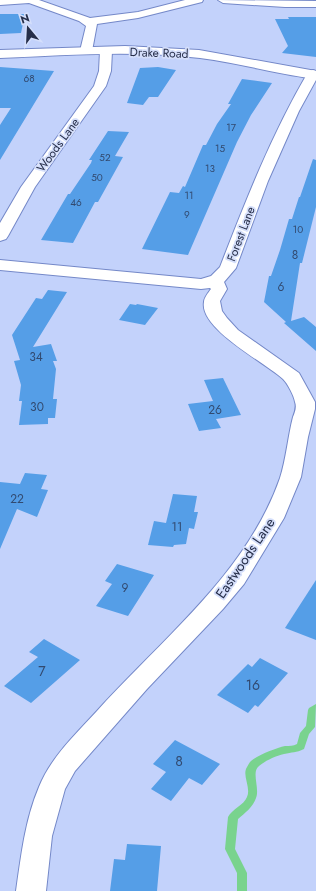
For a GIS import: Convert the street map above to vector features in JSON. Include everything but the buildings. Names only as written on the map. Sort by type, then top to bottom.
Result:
[{"type":"street","points":[[0,2],[31,0],[38,4],[88,22],[92,25],[92,28],[86,51]]},
{"type":"street","points":[[88,22],[138,15],[198,0]]},
{"type":"street","points":[[223,0],[316,4]]},
{"type":"street","name":"Drake Road","points":[[0,54],[86,51],[199,54],[314,75]]},
{"type":"street","name":"Woods Lane","points":[[0,236],[28,187],[100,86],[105,71],[106,51]]},
{"type":"street","name":"Forest Lane","points":[[213,283],[219,279],[228,268],[261,181],[292,111],[314,75]]},
{"type":"street","points":[[0,265],[201,284],[213,283]]},
{"type":"street","name":"Eastwoods Lane","points":[[30,891],[38,836],[52,787],[66,763],[138,682],[215,603],[236,578],[273,518],[291,477],[298,437],[305,409],[305,402],[292,377],[232,334],[212,311],[212,301],[219,289],[217,285],[213,283]]},
{"type":"waterway","points":[[242,891],[242,873],[230,849],[233,817],[246,806],[252,797],[253,787],[250,771],[254,764],[268,756],[284,750],[296,749],[301,746],[305,733],[310,727],[312,710],[316,707]]}]
